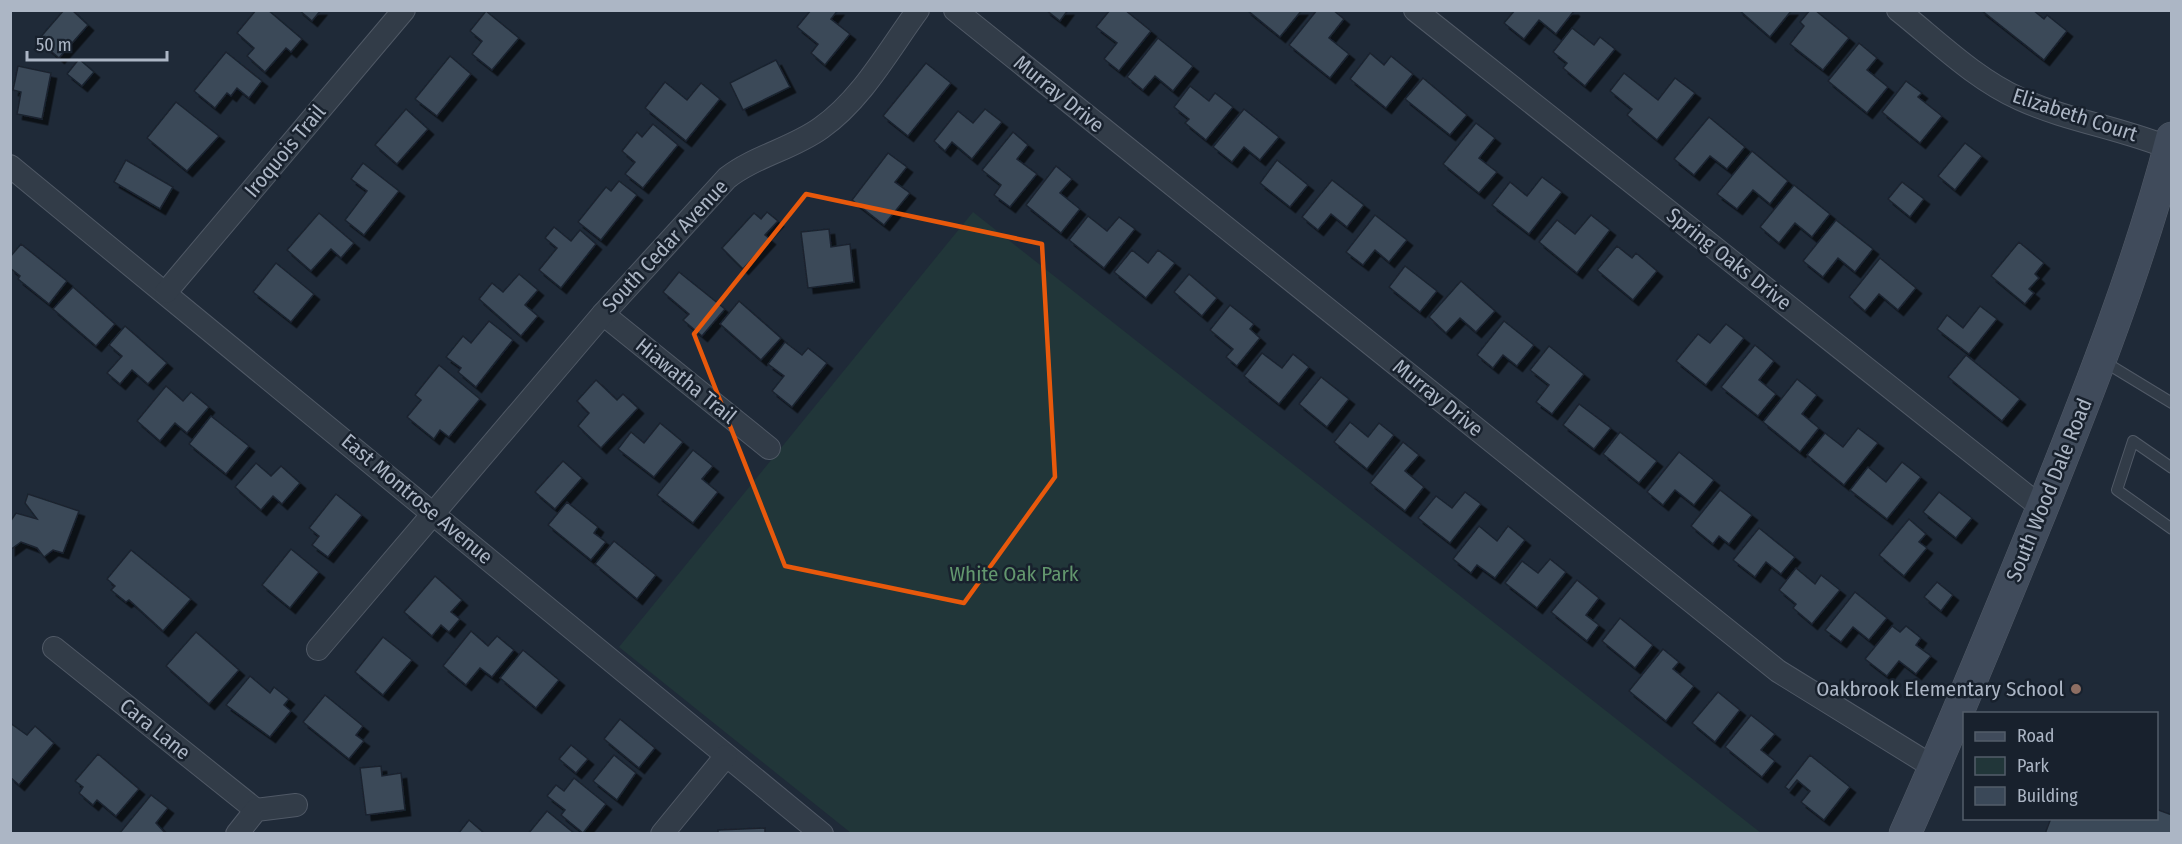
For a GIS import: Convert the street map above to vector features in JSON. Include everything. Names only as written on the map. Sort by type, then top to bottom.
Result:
[{"type":"main road","name":"South Wood Dale Road","points":[[1905,834],[1935,768],[2100,359],[2171,145]]},
{"type":"street","name":"Iroquois Trail","points":[[166,292],[405,10]]},
{"type":"street","name":"South Cedar Avenue","points":[[318,650],[603,314],[727,178],[743,165],[819,130],[847,108],[918,10]]},
{"type":"street","name":"Murray Drive","points":[[955,10],[1778,671],[1935,768]]},
{"type":"street","name":"Spring Oaks Drive","points":[[1415,10],[2042,507]]},
{"type":"street","name":"Elizabeth Court","points":[[1898,10],[2002,91],[2041,108],[2171,145]]},
{"type":"street","name":"East Montrose Avenue","points":[[10,166],[434,512],[822,834]]},
{"type":"street","name":"Hiawatha Trail","points":[[603,314],[769,448]]},
{"type":"street","name":"Cara Lane","points":[[54,648],[256,810]]},
{"type":"street","points":[[662,834],[726,756]]},
{"type":"street","points":[[237,834],[256,810],[297,805]]},
{"type":"lane","points":[[2100,359],[2172,403]]},
{"type":"lane","points":[[2172,468],[2133,441],[2117,490],[2172,529]]},
{"type":"highlighted area","points":[[806,194],[1042,244],[1055,477],[964,603],[785,566],[694,334]]},
{"type":"green space","name":"White Oak Park","points":[[973,212],[1761,833],[851,833],[619,647]]},
{"type":"building","points":[[64,10],[72,10],[88,25],[59,58],[38,40]]},
{"type":"building","points":[[256,10],[268,10],[302,39],[291,52],[286,48],[265,72],[247,56],[254,48],[237,33]]},
{"type":"building","points":[[299,10],[321,10],[312,21]]},
{"type":"building","points":[[811,10],[838,10],[831,19],[850,34],[825,65],[811,53],[818,44],[797,27]]},
{"type":"building","points":[[1046,10],[1068,10],[1060,21]]},
{"type":"building","points":[[1110,10],[1125,10],[1151,31],[1119,71],[1104,59],[1117,43],[1096,27]]},
{"type":"building","points":[[1247,10],[1302,10],[1280,37]]},
{"type":"building","points":[[1317,10],[1333,10],[1344,19],[1329,38],[1349,54],[1330,78],[1289,45]]},
{"type":"building","points":[[1515,10],[1574,11],[1556,34],[1539,20],[1524,39],[1504,23]]},
{"type":"building","points":[[1739,10],[1792,10],[1770,37]]},
{"type":"building","points":[[1810,10],[1815,10],[1849,38],[1823,70],[1790,44],[1804,26],[1800,22]]},
{"type":"building","points":[[1981,10],[2033,10],[2044,19],[2047,15],[2067,31],[2044,60]]},
{"type":"building","points":[[486,11],[519,38],[492,70],[472,54],[482,41],[470,31]]},
{"type":"building","points":[[1572,28],[1594,45],[1600,37],[1615,49],[1585,86],[1563,68],[1567,63],[1553,52]]},
{"type":"building","points":[[1158,38],[1193,66],[1173,91],[1155,76],[1143,90],[1127,77]]},
{"type":"building","points":[[1859,43],[1877,58],[1867,70],[1888,87],[1867,113],[1828,81]]},
{"type":"building","points":[[226,52],[262,81],[249,98],[237,88],[231,96],[227,93],[215,108],[194,91]]},
{"type":"building","points":[[1370,53],[1384,65],[1391,56],[1413,74],[1386,108],[1350,79]]},
{"type":"building","points":[[450,56],[471,74],[437,116],[415,99]]},
{"type":"building","points":[[79,59],[94,72],[82,86],[67,74]]},
{"type":"building","points":[[776,60],[790,87],[743,110],[730,83]]},
{"type":"building","points":[[926,63],[951,83],[908,136],[883,116]]},
{"type":"building","points":[[18,66],[51,73],[42,119],[17,114],[21,92],[13,90]]},
{"type":"building","points":[[1624,73],[1658,100],[1675,78],[1695,93],[1657,140],[1627,115],[1632,109],[1610,91]]},
{"type":"building","points":[[1423,78],[1467,115],[1450,135],[1405,99]]},
{"type":"building","points":[[1906,81],[1922,93],[1918,97],[1942,116],[1920,143],[1882,112]]},
{"type":"building","points":[[665,82],[687,100],[701,83],[720,99],[686,141],[645,108]]},
{"type":"building","points":[[1190,86],[1209,101],[1215,93],[1233,107],[1206,140],[1185,123],[1189,119],[1174,107]]},
{"type":"building","points":[[176,102],[219,136],[187,171],[147,138]]},
{"type":"building","points":[[406,109],[428,129],[397,164],[375,145]]},
{"type":"building","points":[[985,109],[1002,122],[972,159],[952,142],[945,151],[934,141],[958,111],[973,123]]},
{"type":"building","points":[[1244,109],[1279,137],[1260,160],[1244,147],[1232,162],[1213,147]]},
{"type":"building","points":[[1709,117],[1745,147],[1727,169],[1710,156],[1694,175],[1674,159]]},
{"type":"building","points":[[1476,123],[1495,138],[1479,158],[1497,172],[1479,193],[1443,164]]},
{"type":"building","points":[[653,124],[678,145],[643,188],[625,174],[635,162],[622,151],[637,132],[642,137]]},
{"type":"building","points":[[1013,132],[1028,145],[1017,159],[1037,174],[1010,207],[994,195],[1001,185],[982,170]]},
{"type":"building","points":[[1965,143],[1982,156],[1955,190],[1938,176]]},
{"type":"building","points":[[1752,151],[1788,181],[1770,204],[1753,190],[1737,209],[1717,194]]},
{"type":"building","points":[[888,153],[907,167],[895,182],[910,193],[884,225],[852,200]]},
{"type":"building","points":[[126,160],[173,187],[160,209],[114,182]]},
{"type":"building","points":[[1277,160],[1308,185],[1290,207],[1260,183]]},
{"type":"building","points":[[363,163],[399,191],[364,235],[345,220],[367,191],[351,179]]},
{"type":"building","points":[[1056,166],[1072,179],[1060,193],[1080,209],[1061,233],[1026,205]]},
{"type":"building","points":[[1542,177],[1562,192],[1529,234],[1492,205],[1510,182],[1527,196]]},
{"type":"building","points":[[1332,180],[1364,205],[1347,227],[1331,214],[1318,230],[1302,217]]},
{"type":"building","points":[[619,181],[637,195],[601,240],[578,222],[606,187],[611,191]]},
{"type":"building","points":[[1902,182],[1924,199],[1910,217],[1888,199]]},
{"type":"building","points":[[1794,185],[1830,214],[1812,237],[1795,223],[1779,243],[1760,227]]},
{"type":"building","points":[[767,212],[778,221],[765,235],[770,239],[743,269],[722,248],[754,213],[761,219]]},
{"type":"building","points":[[319,213],[354,243],[341,258],[331,249],[311,271],[287,250]]},
{"type":"building","points":[[1375,215],[1407,240],[1389,262],[1375,250],[1363,265],[1346,252]]},
{"type":"building","points":[[1591,215],[1610,230],[1577,273],[1539,242],[1557,220],[1575,234]]},
{"type":"building","points":[[1088,216],[1107,231],[1119,217],[1135,229],[1104,268],[1069,240]]},
{"type":"building","points":[[1836,220],[1873,249],[1855,272],[1838,258],[1823,277],[1803,261]]},
{"type":"building","points":[[554,227],[571,241],[580,230],[596,244],[561,288],[539,270],[557,248],[545,238]]},
{"type":"building","points":[[829,229],[831,247],[850,244],[854,282],[808,288],[801,232]]},
{"type":"building","points":[[2019,242],[2044,263],[2035,274],[2039,278],[2029,289],[2034,293],[2025,304],[1991,276]]},
{"type":"building","points":[[21,244],[67,281],[49,304],[18,279],[20,276],[10,268],[10,257]]},
{"type":"building","points":[[1617,246],[1632,258],[1636,253],[1657,271],[1633,300],[1597,270]]},
{"type":"building","points":[[1132,250],[1148,263],[1158,250],[1175,263],[1146,298],[1114,272]]},
{"type":"building","points":[[1880,258],[1916,288],[1898,310],[1879,294],[1865,311],[1849,297]]},
{"type":"building","points":[[276,263],[314,294],[291,322],[253,292]]},
{"type":"building","points":[[1405,266],[1437,291],[1420,312],[1389,287]]},
{"type":"building","points":[[679,272],[725,309],[702,336],[683,320],[689,314],[663,292]]},
{"type":"building","points":[[519,274],[538,290],[525,305],[538,316],[521,336],[479,299],[492,283],[503,292]]},
{"type":"building","points":[[1189,274],[1217,298],[1202,316],[1174,292]]},
{"type":"building","points":[[1461,281],[1495,311],[1476,332],[1460,318],[1446,333],[1429,317]]},
{"type":"building","points":[[73,287],[115,324],[96,346],[53,309]]},
{"type":"building","points":[[739,301],[781,338],[761,360],[720,324]]},
{"type":"building","points":[[1230,305],[1254,324],[1250,329],[1260,338],[1237,366],[1226,357],[1233,349],[1210,330]]},
{"type":"building","points":[[1980,306],[1997,319],[1969,354],[1937,329],[1947,315],[1963,328]]},
{"type":"building","points":[[489,321],[513,340],[476,387],[458,372],[461,368],[446,357],[463,336],[471,343]]},
{"type":"building","points":[[1504,321],[1534,345],[1517,366],[1503,355],[1493,368],[1477,355]]},
{"type":"building","points":[[1726,324],[1744,338],[1706,385],[1676,361],[1698,334],[1710,343]]},
{"type":"building","points":[[125,326],[167,363],[148,384],[132,370],[120,384],[107,373],[122,356],[109,345]]},
{"type":"building","points":[[785,342],[802,355],[808,348],[827,363],[792,407],[772,391],[784,376],[768,364]]},
{"type":"building","points":[[1755,345],[1774,361],[1759,380],[1776,394],[1758,416],[1721,387]]},
{"type":"building","points":[[1549,346],[1584,374],[1552,414],[1536,402],[1549,385],[1530,370]]},
{"type":"building","points":[[1262,353],[1282,368],[1293,354],[1309,367],[1279,404],[1244,376]]},
{"type":"building","points":[[1966,355],[2020,399],[2002,421],[1948,377]]},
{"type":"building","points":[[439,365],[480,399],[449,437],[440,430],[434,439],[407,417],[421,400],[415,395]]},
{"type":"building","points":[[1321,377],[1349,399],[1327,427],[1299,404]]},
{"type":"building","points":[[1797,379],[1817,395],[1802,414],[1819,428],[1800,452],[1763,422]]},
{"type":"building","points":[[596,380],[617,400],[623,394],[638,408],[601,448],[578,426],[589,413],[577,401]]},
{"type":"building","points":[[166,386],[183,401],[191,392],[209,407],[187,433],[175,423],[160,441],[137,421]]},
{"type":"building","points":[[1579,404],[1611,428],[1594,449],[1563,425]]},
{"type":"building","points":[[211,416],[249,446],[226,474],[189,444]]},
{"type":"building","points":[[1350,422],[1368,437],[1379,423],[1394,435],[1367,469],[1334,442]]},
{"type":"building","points":[[660,423],[683,442],[654,477],[618,449],[631,432],[644,443]]},
{"type":"building","points":[[1858,428],[1878,443],[1844,485],[1807,455],[1825,433],[1843,447]]},
{"type":"building","points":[[1620,432],[1657,461],[1639,483],[1603,454]]},
{"type":"building","points":[[1403,442],[1419,455],[1405,471],[1424,487],[1405,511],[1370,483]]},
{"type":"building","points":[[693,450],[713,466],[702,479],[718,492],[693,523],[657,495]]},
{"type":"building","points":[[1679,452],[1714,480],[1694,505],[1675,490],[1663,505],[1647,492]]},
{"type":"building","points":[[563,461],[582,478],[555,509],[535,492]]},
{"type":"building","points":[[1902,462],[1921,477],[1887,519],[1850,490],[1868,467],[1886,482]]},
{"type":"building","points":[[256,463],[271,476],[281,466],[300,483],[282,504],[273,496],[261,510],[235,487]]},
{"type":"building","points":[[1720,490],[1752,515],[1729,544],[1719,536],[1713,544],[1691,526]]},
{"type":"building","points":[[1465,492],[1481,504],[1450,543],[1418,518],[1436,496],[1452,508]]},
{"type":"building","points":[[1939,492],[1972,518],[1956,538],[1923,512]]},
{"type":"building","points":[[28,494],[79,511],[63,553],[53,550],[44,557],[37,548],[21,542],[10,550],[10,522],[16,513],[37,519],[25,503]]},
{"type":"building","points":[[336,494],[362,515],[328,557],[312,545],[319,536],[309,528]]},
{"type":"building","points":[[567,502],[598,527],[594,533],[606,542],[591,560],[548,525]]},
{"type":"building","points":[[1909,519],[1926,534],[1919,542],[1927,548],[1904,576],[1879,555]]},
{"type":"building","points":[[1479,526],[1497,541],[1508,526],[1525,540],[1495,578],[1477,565],[1471,573],[1453,559]]},
{"type":"building","points":[[1759,528],[1795,557],[1781,574],[1766,562],[1755,577],[1733,560]]},
{"type":"building","points":[[614,541],[656,575],[637,599],[595,564]]},
{"type":"building","points":[[291,549],[319,572],[290,608],[262,585]]},
{"type":"building","points":[[131,550],[191,599],[163,631],[129,600],[126,602],[111,590],[115,586],[107,579]]},
{"type":"building","points":[[1550,559],[1566,572],[1537,608],[1505,583],[1522,561],[1538,573]]},
{"type":"building","points":[[1796,568],[1815,584],[1821,575],[1840,590],[1812,624],[1793,608],[1796,604],[1779,590]]},
{"type":"building","points":[[435,576],[462,600],[451,612],[460,619],[449,632],[441,625],[432,636],[404,612]]},
{"type":"building","points":[[1577,580],[1599,598],[1586,615],[1599,625],[1587,641],[1551,612]]},
{"type":"building","points":[[1937,582],[1953,595],[1941,611],[1924,597]]},
{"type":"building","points":[[1855,592],[1887,618],[1869,640],[1853,627],[1841,642],[1825,630]]},
{"type":"building","points":[[1620,618],[1653,645],[1635,668],[1602,641]]},
{"type":"building","points":[[1892,626],[1900,632],[1906,626],[1921,638],[1916,645],[1931,656],[1916,674],[1899,661],[1887,676],[1865,659]]},
{"type":"building","points":[[471,631],[488,646],[497,636],[514,650],[492,677],[480,668],[466,685],[443,666]]},
{"type":"building","points":[[196,632],[239,670],[209,704],[166,666]]},
{"type":"building","points":[[383,637],[412,660],[383,695],[355,672]]},
{"type":"building","points":[[1663,649],[1679,662],[1673,669],[1694,686],[1666,721],[1629,691]]},
{"type":"building","points":[[523,650],[559,680],[536,708],[500,678]]},
{"type":"building","points":[[250,676],[270,693],[274,687],[289,699],[284,705],[291,711],[270,737],[226,705]]},
{"type":"building","points":[[1718,692],[1740,710],[1715,742],[1692,723]]},
{"type":"building","points":[[325,695],[363,726],[356,735],[364,741],[349,759],[303,722]]},
{"type":"building","points":[[1751,715],[1775,734],[1761,750],[1775,761],[1762,777],[1725,747]]},
{"type":"building","points":[[620,719],[655,748],[639,768],[604,739]]},
{"type":"building","points":[[10,723],[27,735],[35,726],[54,743],[19,785],[10,777]]},
{"type":"building","points":[[571,745],[588,759],[576,773],[559,759]]},
{"type":"building","points":[[98,754],[139,789],[116,816],[97,800],[93,805],[79,793],[83,787],[75,781]]},
{"type":"building","points":[[614,755],[636,773],[617,800],[593,781]]},
{"type":"building","points":[[1810,755],[1850,787],[1824,820],[1801,802],[1810,791],[1797,780],[1789,790],[1785,787]]},
{"type":"building","points":[[381,766],[382,776],[401,773],[405,810],[366,815],[360,768]]},
{"type":"building","points":[[574,778],[606,804],[583,833],[561,815],[565,810],[547,796],[556,785],[564,791]]},
{"type":"building","points":[[151,795],[168,808],[156,823],[166,834],[119,834]]},
{"type":"building","points":[[2158,810],[2172,815],[2172,834],[2045,834],[2050,820],[2158,820]]},
{"type":"building","points":[[547,811],[575,834],[528,834]]},
{"type":"building","points":[[469,820],[485,834],[458,834]]},
{"type":"building","points":[[765,828],[765,834],[718,834],[718,830]]},
{"type":"place","name":"Oakbrook Elementary School","points":[[2076,689]]}]
